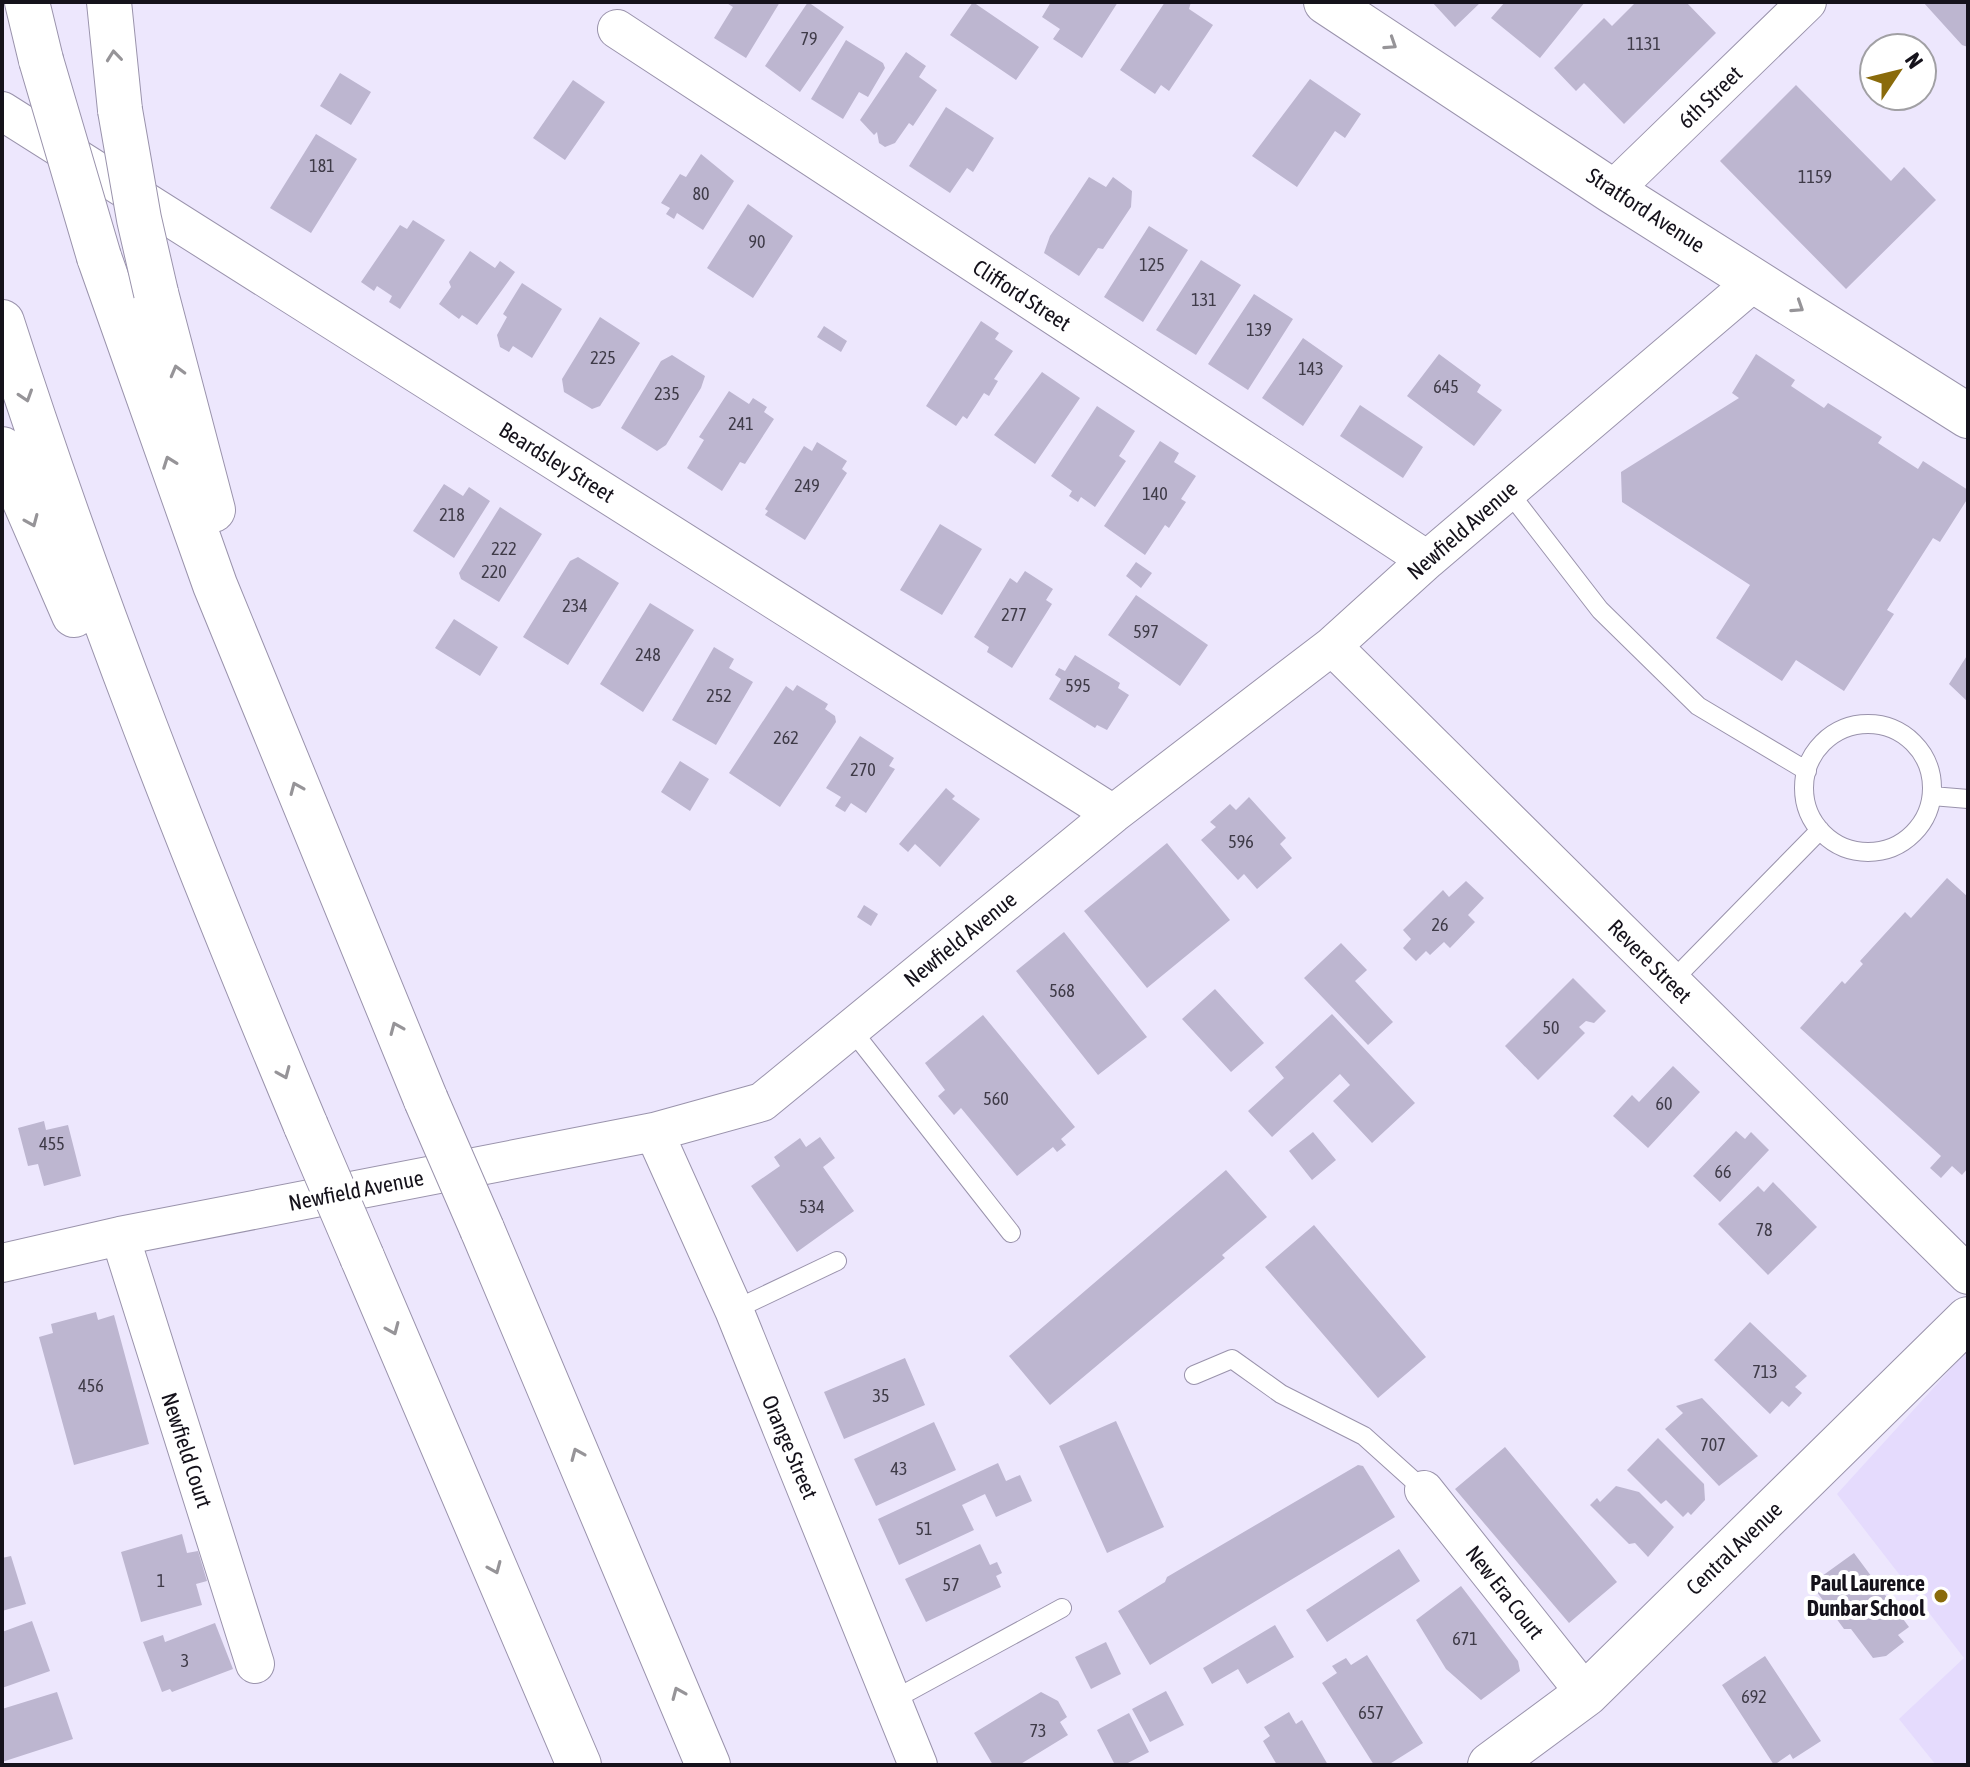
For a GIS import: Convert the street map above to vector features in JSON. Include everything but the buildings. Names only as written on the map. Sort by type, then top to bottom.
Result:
[{"type":"main road","points":[[27,2],[99,257],[166,454],[267,718],[708,1765]]},
{"type":"main road","points":[[109,2],[120,110],[139,219],[267,718]]},
{"type":"main road","name":"Stratford Avenue","points":[[1326,2],[1612,191],[1968,416]]},
{"type":"main road","points":[[2,322],[103,621],[203,881],[579,1765]]},
{"type":"main road","points":[[2,449],[49,560],[262,1021]]},
{"type":"main road","name":"Central Avenue","points":[[1490,1765],[1586,1694],[1968,1319]]},
{"type":"street","name":"6th Street","points":[[1612,191],[1807,2]]},
{"type":"street","name":"Clifford Street","points":[[617,29],[1427,560]]},
{"type":"street","name":"Beardsley Street","points":[[2,111],[1113,814]]},
{"type":"street","name":"Newfield Avenue","points":[[2,1263],[120,1236],[654,1132],[762,1102],[1113,814],[1332,646],[1427,560],[1756,280]]},
{"type":"street","name":"Revere Street","points":[[1332,646],[1968,1275]]},
{"type":"street","name":"Orange Street","points":[[654,1132],[734,1310],[918,1765]]},
{"type":"street","name":"Newfield Court","points":[[120,1236],[255,1664]]},
{"type":"street","name":"New Era Court","points":[[1424,1490],[1586,1694]]},
{"type":"lane","points":[[1508,491],[1600,610],[1698,706],[1807,771]]},
{"type":"lane","points":[[1871,724],[1892,728],[1910,739],[1924,756],[1931,775],[1932,796],[1920,825],[1897,846],[1877,851],[1856,851],[1837,843],[1820,830],[1809,812],[1804,792],[1807,771],[1816,751],[1830,736],[1850,727],[1871,724]]},
{"type":"lane","points":[[1932,796],[1968,799]]},
{"type":"lane","points":[[1671,982],[1820,830]]},
{"type":"lane","points":[[851,1029],[1011,1233]]},
{"type":"lane","points":[[734,1310],[837,1261]]},
{"type":"lane","points":[[1194,1375],[1232,1359],[1281,1394],[1364,1436],[1424,1490]]},
{"type":"lane","points":[[893,1700],[1062,1608]]},
{"type":"shaded area","name":"Paul Laurence Dunbar School","points":[[1968,1350],[1968,1765],[1936,1765],[1899,1719],[1964,1658],[1837,1494]]},
{"type":"place","name":"Paul Laurence Dunbar School","points":[[1941,1596]]}]
